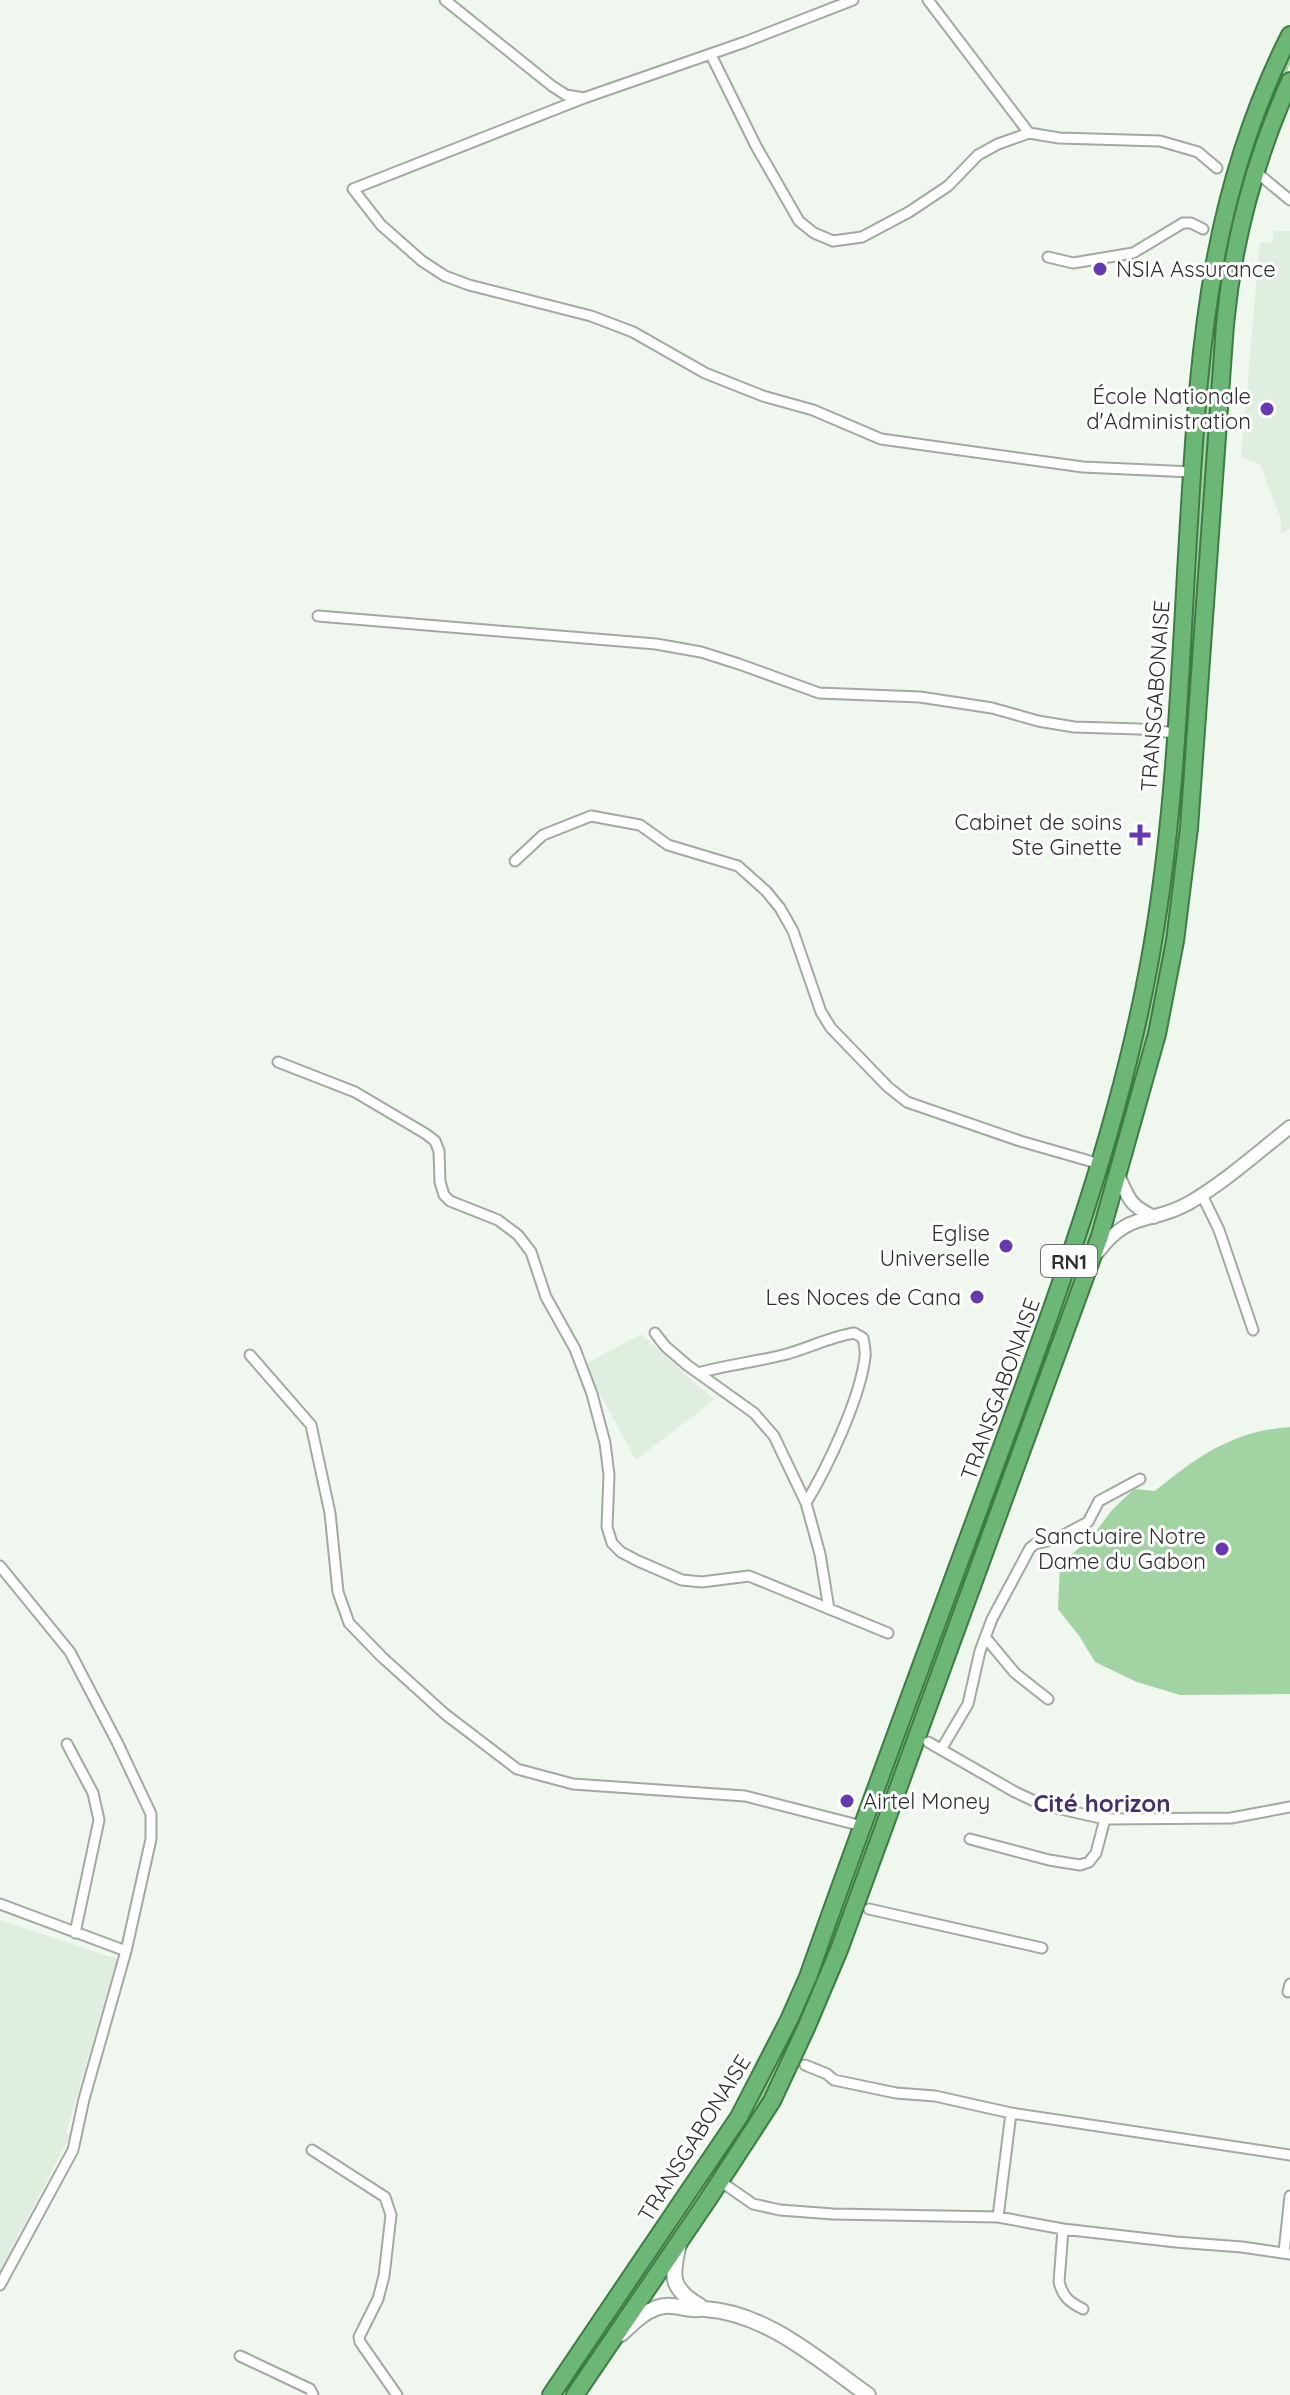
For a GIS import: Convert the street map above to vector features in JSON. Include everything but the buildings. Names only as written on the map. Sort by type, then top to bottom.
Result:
[{"type":"highway","name":"TRANSGABONAISE","points":[[551,2395],[739,2117],[789,2020],[808,1977],[1081,1230],[1134,1037],[1165,865],[1192,472],[1207,304],[1224,209],[1253,116],[1290,35]]},
{"type":"highway","name":"TRANSGABONAISE","points":[[575,2395],[772,2101],[826,1984],[1100,1236],[1157,1034],[1181,902],[1194,775],[1226,306],[1236,249],[1256,172],[1290,81]]},
{"type":"main road","points":[[680,2240],[674,2270],[676,2286],[688,2300],[704,2308],[754,2322],[787,2338],[868,2395]]},
{"type":"main road","points":[[612,2342],[656,2308],[675,2305],[694,2310],[704,2308]]},
{"type":"street","points":[[445,0],[552,86],[566,95],[584,98]]},
{"type":"street","points":[[853,0],[711,55],[584,98],[353,189],[381,225],[422,261],[445,276],[605,321],[633,332],[705,373],[763,396],[813,410],[881,439],[1083,467],[1192,472]]},
{"type":"street","points":[[928,0],[1029,133]]},
{"type":"street","points":[[711,55],[756,146],[799,221],[814,233],[833,241],[862,237],[909,212],[948,186],[978,155],[1029,133],[1059,138],[1160,141],[1198,152],[1217,168]]},
{"type":"street","points":[[1256,172],[1290,200]]},
{"type":"street","points":[[1048,257],[1073,263],[1118,256],[1133,253],[1183,223],[1203,229]]},
{"type":"street","points":[[318,616],[656,644],[713,656],[819,693],[920,697],[992,708],[1074,727],[1176,733]]},
{"type":"street","points":[[515,861],[543,835],[591,816],[640,825],[668,845],[738,866],[780,908],[793,931],[821,1012],[831,1028],[888,1087],[907,1102],[1020,1141],[1100,1164]]},
{"type":"street","points":[[278,1062],[355,1092],[426,1134],[435,1141],[439,1151],[440,1182],[444,1195],[450,1201],[498,1220],[518,1235],[531,1252],[546,1297],[575,1349],[592,1394],[605,1443],[609,1475],[607,1527],[612,1543],[621,1552],[682,1580],[702,1582],[749,1576],[888,1633]]},
{"type":"street","points":[[1088,1265],[1118,1230],[1137,1220],[1168,1214],[1202,1195],[1290,1127]]},
{"type":"street","points":[[1118,1175],[1131,1202],[1140,1211],[1154,1217]]},
{"type":"street","points":[[1202,1195],[1219,1230],[1253,1330]]},
{"type":"street","points":[[655,1333],[665,1346],[698,1373],[754,1413],[774,1436],[806,1503],[820,1554],[829,1609]]},
{"type":"street","points":[[698,1373],[782,1355],[841,1335],[854,1333],[863,1338],[866,1354],[849,1414],[806,1503]]},
{"type":"street","points":[[250,1355],[311,1425],[330,1513],[338,1592],[349,1623],[456,1723],[517,1769],[573,1784],[745,1796],[862,1826]]},
{"type":"street","points":[[942,1748],[968,1704],[992,1619],[1030,1548],[1056,1539],[1088,1522],[1099,1501],[1140,1479]]},
{"type":"street","points":[[0,1566],[70,1652],[151,1814],[151,1839],[126,1951],[84,2099],[73,2150],[0,2285]]},
{"type":"street","points":[[985,1637],[1015,1673],[1048,1699]]},
{"type":"street","points":[[928,1742],[1029,1799],[1105,1819],[1231,1818],[1290,1807]]},
{"type":"street","points":[[67,1744],[93,1793],[99,1820],[75,1933]]},
{"type":"street","points":[[970,1839],[1080,1865],[1089,1862],[1096,1853],[1105,1819]]},
{"type":"street","points":[[0,1904],[126,1951]]},
{"type":"street","points":[[869,1909],[1042,1948]]},
{"type":"street","points":[[805,2065],[834,2080],[896,2093],[935,2096],[1011,2113],[1290,2155]]},
{"type":"street","points":[[998,2217],[1011,2113]]},
{"type":"street","points":[[312,2150],[385,2197],[390,2206],[384,2276],[378,2299],[359,2337],[397,2395]]},
{"type":"street","points":[[720,2181],[753,2204],[780,2210],[998,2217],[1063,2229],[1287,2253],[1290,2196]]},
{"type":"street","points":[[1063,2229],[1059,2282],[1065,2298],[1083,2309]]},
{"type":"street","points":[[240,2356],[310,2389],[313,2395]]},
{"type":"shaded area","name":"École Nationale d'Administration","points":[[1274,231],[1290,231],[1290,529],[1281,533],[1281,520],[1260,464],[1241,457],[1260,242],[1272,243]]},
{"type":"shaded area","points":[[641,1334],[714,1400],[636,1460],[584,1365]]},
{"type":"shaded area","points":[[0,1920],[117,1959],[66,2133],[71,2134],[0,2271]]},
{"type":"green space","points":[[1290,51],[1290,64],[1246,181],[1178,867],[1162,976],[1146,1050],[1101,1211],[819,1982],[750,2124],[567,2395],[560,2395],[745,2120],[795,2024],[1077,1262],[1120,1125],[1140,1048],[1163,932],[1177,826],[1215,305],[1232,211],[1260,119]]},
{"type":"green space","points":[[1290,1427],[1290,1694],[1180,1695],[1137,1682],[1095,1662],[1058,1609],[1060,1564],[1091,1538],[1112,1510],[1134,1489],[1155,1491],[1217,1447],[1251,1434]]},
{"type":"place","name":"NSIA Assurance","points":[[1100,269]]},
{"type":"place","name":"École Nationale d'Administration","points":[[1267,409]]},
{"type":"place","name":"Cabinet de soins Ste Ginette","points":[[1140,835]]},
{"type":"place","name":"Eglise Universelle","points":[[1006,1246]]},
{"type":"place","name":"Les Noces de Cana","points":[[977,1297]]},
{"type":"place","name":"Sanctuaire Notre Dame du Gabon","points":[[1222,1549]]},
{"type":"place","name":"Airtel Money","points":[[847,1801]]},
{"type":"district","name":"Cité horizon","points":[[1102,1803]]}]
